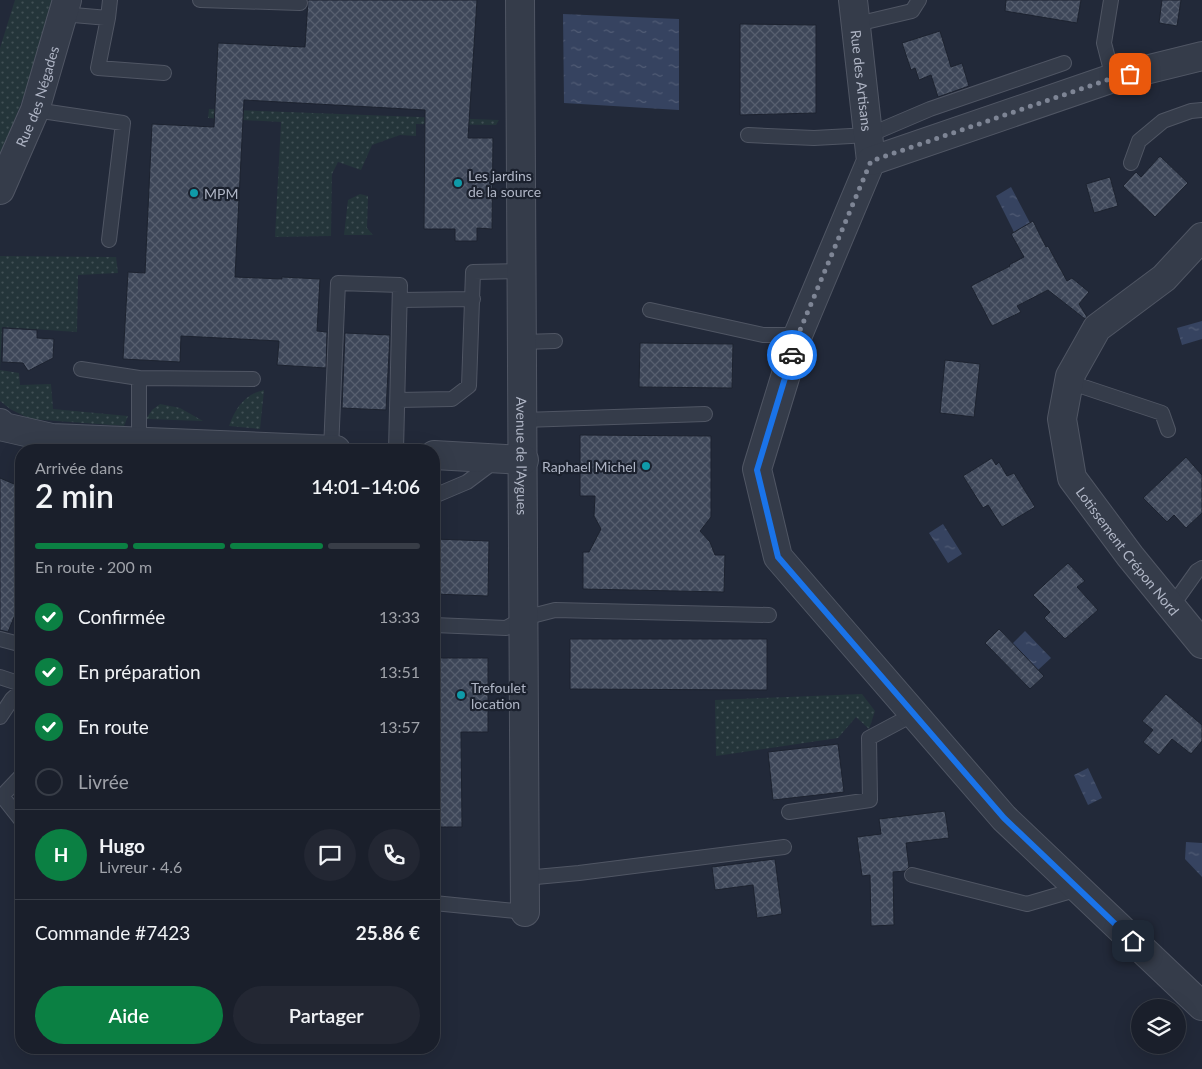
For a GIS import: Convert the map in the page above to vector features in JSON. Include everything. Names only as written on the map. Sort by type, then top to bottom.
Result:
[{"type":"street","name":"Avenue de l'Aygues","points":[[520,0],[523,420],[511,459],[524,618],[525,912]]},
{"type":"street","name":"Rue des Négades","points":[[0,190],[35,110],[64,7]]},
{"type":"street","name":"Rue des Artisans","points":[[855,12],[870,148]]},
{"type":"street","points":[[1202,56],[1113,78],[870,148],[798,335],[757,470],[778,557],[1004,818],[1202,1006]]},
{"type":"street","name":"Lotissement Crépon Nord","points":[[1202,237],[1164,278],[1097,328],[1070,376],[1062,419],[1072,478],[1130,556],[1202,644]]},
{"type":"street","points":[[0,423],[4,427],[52,438],[139,441],[161,444]]},
{"type":"street","points":[[440,455],[511,459]]},
{"type":"lane","points":[[110,0],[98,68],[164,73]]},
{"type":"lane","points":[[200,0],[300,3]]},
{"type":"lane","points":[[855,12],[912,11],[919,0]]},
{"type":"lane","points":[[1111,0],[1104,44],[1113,78]]},
{"type":"lane","points":[[64,7],[108,18]]},
{"type":"lane","points":[[748,134],[814,138],[870,148],[930,109],[1064,63]]},
{"type":"lane","points":[[35,110],[123,123],[109,240]]},
{"type":"lane","points":[[1131,163],[1139,141],[1163,121],[1191,111],[1202,110]]},
{"type":"lane","points":[[398,400],[452,399],[469,386],[473,272],[522,271]]},
{"type":"lane","points":[[331,444],[338,283],[400,285],[396,444]]},
{"type":"lane","points":[[400,300],[473,299]]},
{"type":"lane","points":[[650,310],[763,336],[798,335]]},
{"type":"lane","points":[[523,342],[555,341]]},
{"type":"lane","points":[[81,369],[139,378],[253,379]]},
{"type":"lane","points":[[1070,376],[1081,386],[1162,413],[1168,430]]},
{"type":"lane","points":[[139,378],[139,441]]},
{"type":"lane","points":[[523,420],[705,414]]},
{"type":"lane","points":[[440,493],[511,459]]},
{"type":"lane","points":[[1172,606],[1197,571],[1202,568]]},
{"type":"lane","points":[[440,625],[506,628],[524,618],[555,610],[769,615]]},
{"type":"lane","points":[[0,638],[15,643]]},
{"type":"lane","points":[[0,677],[15,682]]},
{"type":"lane","points":[[0,717],[15,696]]},
{"type":"lane","points":[[789,812],[870,800],[870,738],[914,714]]},
{"type":"lane","points":[[15,782],[1,795],[15,812]]},
{"type":"lane","points":[[525,878],[784,847]]},
{"type":"lane","points":[[912,875],[1027,904],[1078,889]]},
{"type":"lane","points":[[440,904],[525,912]]},
{"type":"shaded area","points":[[15,0],[56,0],[31,77],[0,158],[0,48]]},
{"type":"shaded area","points":[[209,109],[499,120],[496,125],[416,124],[416,136],[400,135],[372,145],[361,170],[338,162],[332,174],[331,236],[275,237],[281,122],[208,118]]},
{"type":"shaded area","points":[[360,194],[368,196],[367,228],[373,235],[344,235],[348,200]]},
{"type":"shaded area","points":[[0,256],[116,257],[118,273],[78,275],[77,332],[2,327],[0,370]]},
{"type":"shaded area","points":[[0,370],[19,373],[20,385],[51,384],[53,409],[128,416],[124,426],[30,419],[10,409],[0,401]]},
{"type":"shaded area","points":[[264,390],[260,429],[229,426],[241,403],[251,395]]},
{"type":"shaded area","points":[[160,404],[180,408],[203,421],[146,419],[152,410]]},
{"type":"shaded area","points":[[862,694],[875,711],[869,729],[856,717],[838,738],[716,756],[715,700]]},
{"type":"water","points":[[563,14],[679,19],[679,110],[564,103]]},
{"type":"water","points":[[1011,187],[1030,223],[1014,232],[996,196]]},
{"type":"water","points":[[1202,321],[1202,339],[1182,345],[1177,328]]},
{"type":"water","points":[[943,524],[962,554],[948,563],[929,533]]},
{"type":"water","points":[[1025,631],[1051,658],[1038,670],[1012,644]]},
{"type":"water","points":[[1088,768],[1102,798],[1088,805],[1074,775]]},
{"type":"water","points":[[1186,842],[1202,843],[1202,877],[1185,859]]},
{"type":"building","points":[[308,0],[477,0],[468,138],[493,138],[492,229],[477,228],[477,241],[455,241],[455,229],[424,229],[425,110],[244,100],[235,277],[320,279],[317,331],[327,332],[326,368],[277,365],[279,341],[181,336],[180,362],[123,359],[128,272],[145,273],[152,124],[214,127],[218,43],[305,47]]},
{"type":"building","points":[[1006,0],[1081,0],[1077,23],[1005,11]]},
{"type":"building","points":[[1162,0],[1181,0],[1177,26],[1159,23]]},
{"type":"building","points":[[740,24],[816,25],[816,113],[740,115]]},
{"type":"building","points":[[940,31],[951,67],[962,63],[969,86],[938,97],[931,75],[919,80],[915,68],[911,70],[902,43]]},
{"type":"building","points":[[1160,156],[1188,183],[1155,217],[1123,186],[1136,172],[1141,177]]},
{"type":"building","points":[[1110,177],[1118,206],[1094,213],[1086,184]]},
{"type":"building","points":[[1033,221],[1046,247],[1048,246],[1067,281],[1072,278],[1089,292],[1079,304],[1087,317],[1085,319],[1048,290],[1017,306],[1021,312],[992,326],[971,286],[1024,257],[1011,234]]},
{"type":"building","points":[[3,328],[37,330],[37,338],[54,339],[53,358],[28,371],[23,363],[2,362]]},
{"type":"building","points":[[345,333],[390,335],[386,410],[342,408]]},
{"type":"building","points":[[640,343],[733,344],[732,388],[639,387]]},
{"type":"building","points":[[945,360],[980,364],[974,417],[940,413]]},
{"type":"building","points":[[580,435],[711,436],[711,517],[700,531],[710,542],[715,555],[725,555],[724,592],[583,589],[583,552],[589,552],[601,529],[594,516],[595,496],[580,496]]},
{"type":"building","points":[[1186,457],[1202,475],[1202,513],[1186,528],[1174,515],[1167,522],[1143,498]]},
{"type":"building","points":[[992,458],[996,465],[999,462],[1007,476],[1014,473],[1035,507],[1002,527],[988,505],[983,508],[963,476]]},
{"type":"building","points":[[0,478],[15,484],[15,615],[8,632],[0,630]]},
{"type":"building","points":[[440,539],[489,541],[488,596],[440,594]]},
{"type":"building","points":[[1068,563],[1085,581],[1077,587],[1098,610],[1065,639],[1044,618],[1050,612],[1033,595]]},
{"type":"building","points":[[999,629],[1044,676],[1030,689],[985,643]]},
{"type":"building","points":[[570,639],[767,639],[767,690],[570,689]]},
{"type":"building","name":"Trefoulet location","points":[[440,658],[488,658],[488,732],[461,732],[462,827],[440,827]]},
{"type":"building","points":[[1166,694],[1202,725],[1202,741],[1191,754],[1172,739],[1159,755],[1143,742],[1153,730],[1142,721]]},
{"type":"building","points":[[838,744],[844,792],[773,800],[768,752]]},
{"type":"building","points":[[945,811],[949,838],[906,843],[909,867],[905,871],[893,872],[894,925],[871,926],[870,875],[862,876],[857,837],[881,834],[879,819]]},
{"type":"building","points":[[775,859],[782,914],[757,918],[753,885],[715,890],[712,867]]},
{"type":"way so far","points":[[792,355],[798,335],[871,161],[1113,78],[1130,74]]},
{"type":"place","name":"Les jardins de la source","points":[[458,183]]},
{"type":"place","name":"MPM","points":[[194,193]]},
{"type":"place","name":"Raphael Michel","points":[[646,466]]},
{"type":"place","name":"Trefoulet location","points":[[461,695]]},
{"type":"route","points":[[792,355],[757,470],[778,557],[1004,818],[1133,941]]}]
